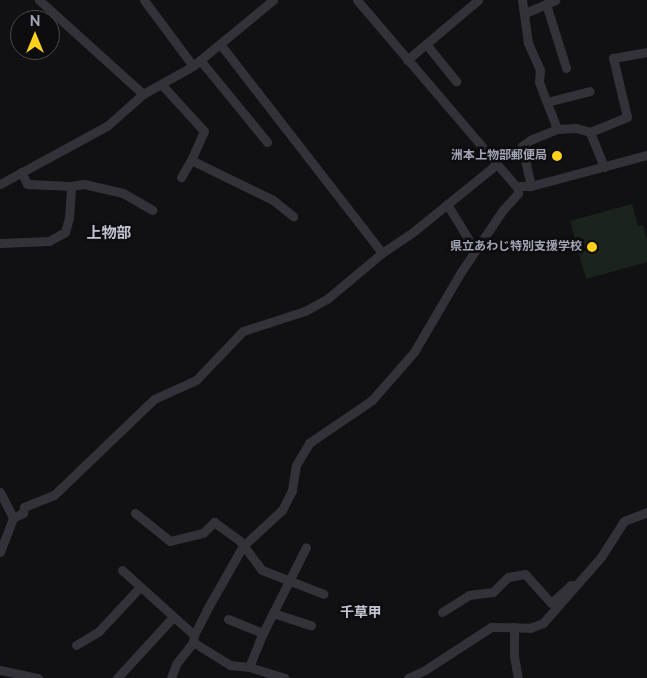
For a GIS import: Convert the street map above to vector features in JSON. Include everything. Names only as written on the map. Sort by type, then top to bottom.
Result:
[{"type":"street","points":[[39,0],[143,94]]},
{"type":"street","points":[[144,0],[196,63],[267,142]]},
{"type":"street","points":[[0,184],[107,126],[143,94],[162,86],[196,63],[273,0]]},
{"type":"street","points":[[171,678],[176,664],[194,639],[243,546],[282,510],[292,490],[296,465],[309,443],[372,400],[418,348],[433,316],[475,250],[502,211],[518,193],[518,187],[357,0]]},
{"type":"street","points":[[407,60],[478,0]]},
{"type":"street","points":[[522,0],[526,13],[528,43],[540,70],[539,82],[557,129]]},
{"type":"street","points":[[526,13],[555,0]]},
{"type":"street","points":[[546,4],[566,68]]},
{"type":"street","points":[[220,44],[382,253]]},
{"type":"street","points":[[426,44],[456,81]]},
{"type":"street","points":[[531,186],[522,146],[530,140],[557,129],[576,128],[590,132],[627,117],[614,58],[647,52]]},
{"type":"street","points":[[162,86],[204,131],[181,177]]},
{"type":"street","points":[[547,102],[590,91]]},
{"type":"street","points":[[590,132],[604,167]]},
{"type":"street","points":[[518,187],[531,186],[647,155]]},
{"type":"street","points":[[191,160],[273,200],[293,216]]},
{"type":"street","points":[[0,552],[13,518],[23,513],[24,507],[54,495],[154,400],[196,380],[242,332],[305,311],[327,299],[382,253],[413,232],[497,164]]},
{"type":"street","points":[[22,172],[27,184],[71,186],[84,184],[123,193],[152,210]]},
{"type":"street","points":[[0,243],[49,241],[65,232],[69,218],[71,186]]},
{"type":"street","points":[[447,204],[475,250]]},
{"type":"street","points":[[0,492],[13,518]]},
{"type":"street","points":[[408,678],[425,670],[491,628],[530,628],[543,623],[578,585],[601,556],[624,521],[647,512]]},
{"type":"street","points":[[135,513],[170,541],[203,533],[214,522],[240,541],[262,570],[324,594]]},
{"type":"street","points":[[249,667],[263,633],[306,547]]},
{"type":"street","points":[[122,570],[194,639],[225,662],[249,667],[264,675],[284,678]]},
{"type":"street","points":[[442,612],[469,595],[493,592],[508,577],[525,574],[551,603],[571,585],[578,585]]},
{"type":"street","points":[[76,646],[99,631],[140,587]]},
{"type":"street","points":[[274,613],[311,624]]},
{"type":"street","points":[[118,678],[173,617]]},
{"type":"street","points":[[228,619],[263,633]]},
{"type":"street","points":[[514,627],[514,656],[518,678]]},
{"type":"street","points":[[0,670],[38,678]]},
{"type":"shaded area","points":[[632,204],[638,226],[643,225],[647,240],[647,262],[586,279],[570,221]]},
{"type":"place","name":"洲本上物部郵便局","points":[[557,156]]},
{"type":"place","name":"県立あわじ特別支援学校","points":[[592,247]]},
{"type":"district","name":"上物部","points":[[109,234]]},
{"type":"district","name":"千草甲","points":[[361,612]]}]
